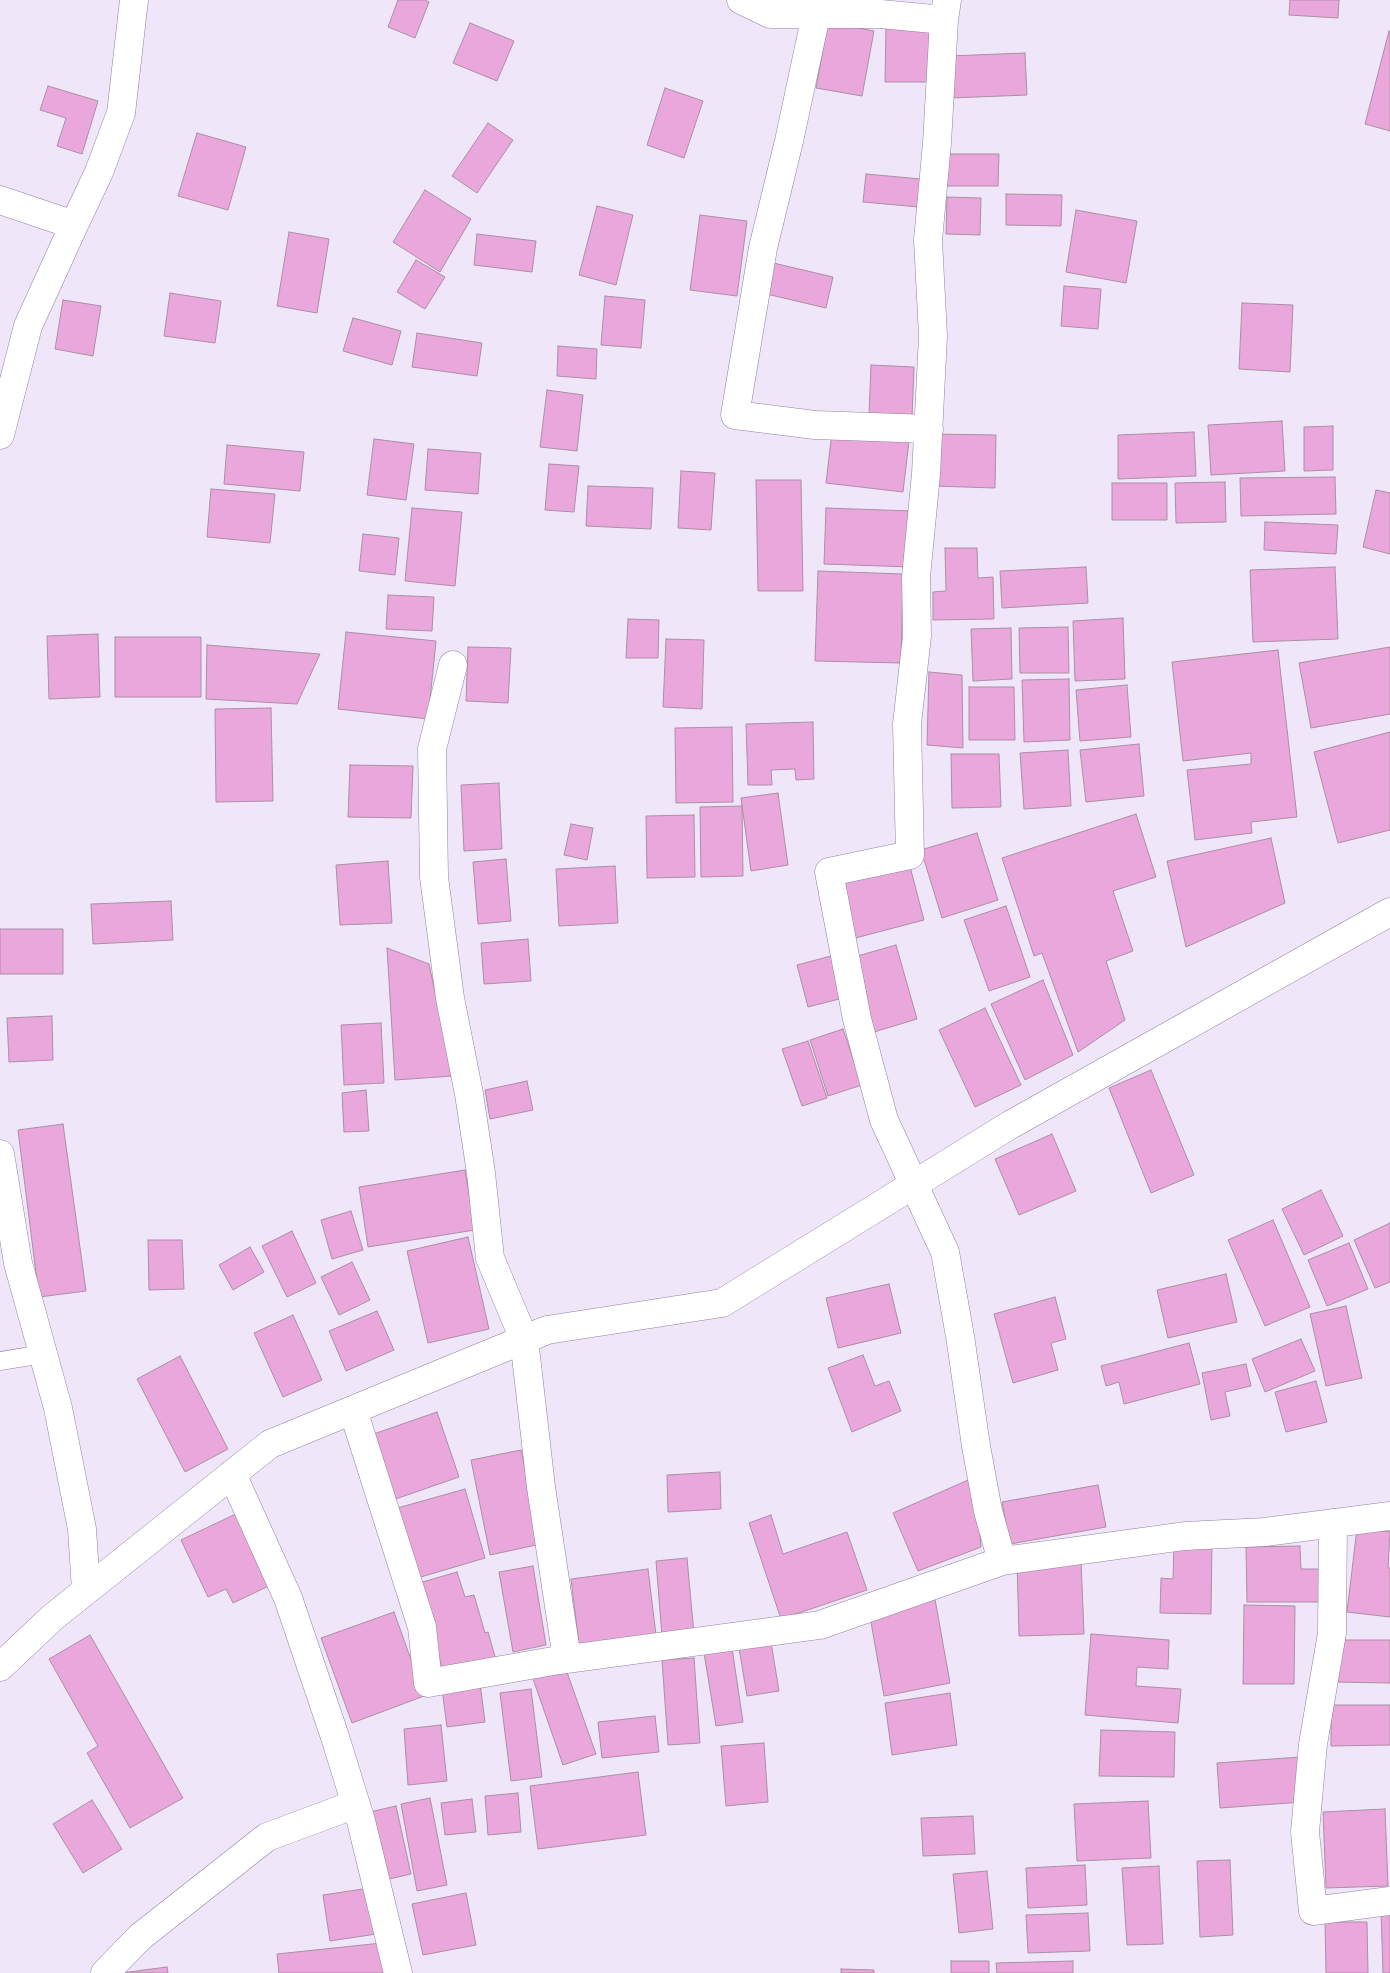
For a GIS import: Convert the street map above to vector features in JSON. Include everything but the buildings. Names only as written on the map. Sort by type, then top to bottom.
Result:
[{"type":"street","points":[[0,435],[28,326],[99,172],[121,113],[134,0]]},
{"type":"street","points":[[741,0],[770,14],[881,14],[945,10],[937,143],[928,240],[933,336],[929,429],[916,577],[917,636],[907,724],[910,855],[829,872],[857,1019],[884,1120],[945,1252],[960,1336],[976,1446],[988,1511],[1002,1561]]},
{"type":"street","points":[[816,15],[789,141],[763,248],[735,415],[815,425],[929,429]]},
{"type":"street","points":[[0,200],[74,225]]},
{"type":"street","points":[[453,666],[432,749],[434,877],[450,998],[469,1094],[481,1173],[490,1258],[524,1339],[541,1487],[567,1659]]},
{"type":"street","points":[[0,1667],[53,1617],[270,1444],[546,1330],[722,1303],[1010,1125],[1390,912]]},
{"type":"street","points":[[0,1154],[18,1263],[58,1408],[82,1529],[86,1590]]},
{"type":"street","points":[[353,1410],[422,1627],[428,1683],[567,1659],[820,1625],[1002,1561],[1185,1536],[1265,1532],[1390,1516]]},
{"type":"street","points":[[232,1474],[288,1598],[335,1737],[356,1804],[398,1973]]},
{"type":"street","points":[[1333,1524],[1332,1633],[1313,1744],[1305,1832],[1314,1911],[1390,1901]]},
{"type":"street","points":[[105,1973],[140,1937],[267,1837],[356,1804]]},
{"type":"lane","points":[[0,1361],[43,1354]]}]
